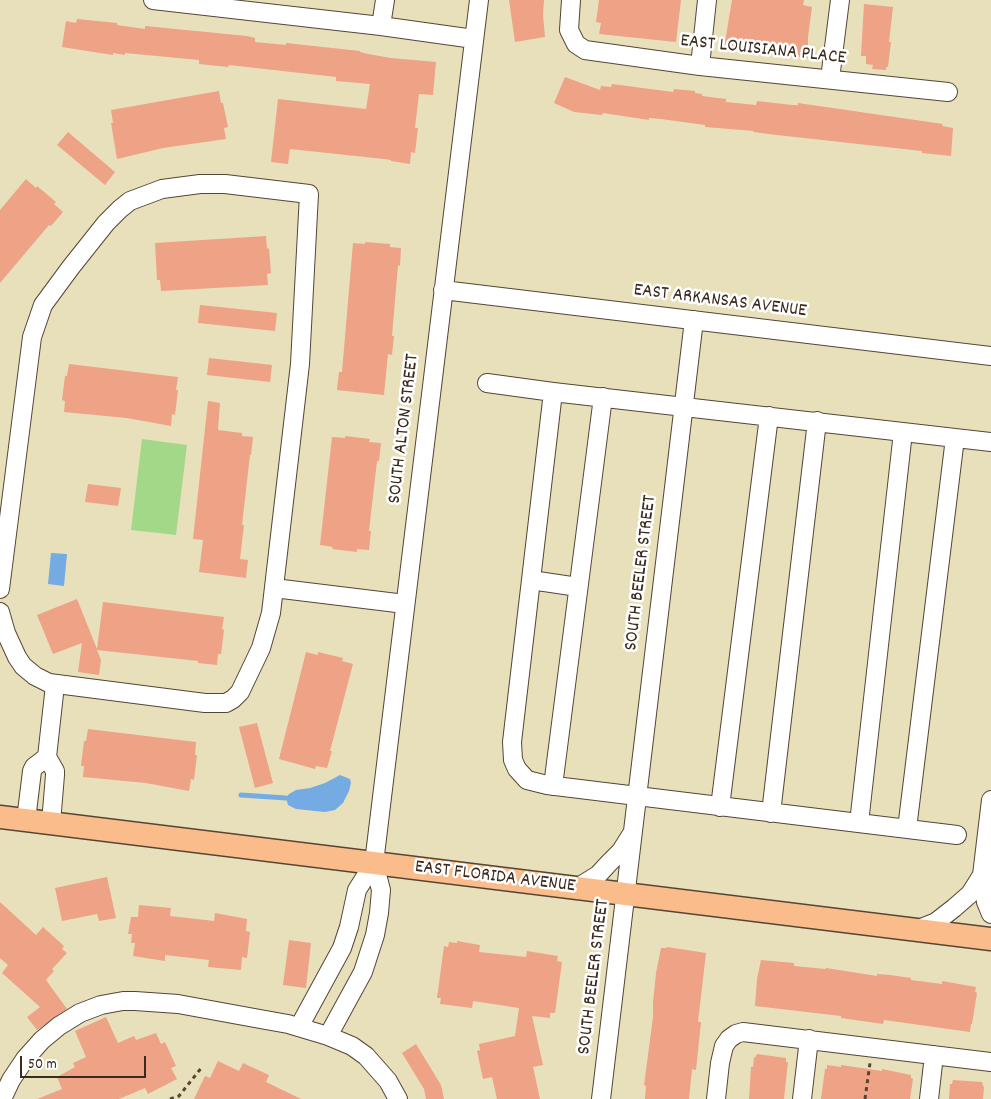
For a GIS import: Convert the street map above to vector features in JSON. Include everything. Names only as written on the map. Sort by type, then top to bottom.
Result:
[{"type":"main road","name":"EAST FLORIDA AVENUE","points":[[0,817],[991,939]]},
{"type":"street","points":[[152,0],[382,26],[474,39]]},
{"type":"street","points":[[382,26],[385,0]]},
{"type":"street","name":"SOUTH ALTON STREET","points":[[374,864],[479,0]]},
{"type":"street","name":"EAST LOUISIANA PLACE","points":[[571,0],[569,30],[576,44],[585,50],[700,66],[948,92]]},
{"type":"street","points":[[700,66],[707,0]]},
{"type":"street","points":[[830,79],[840,0]]},
{"type":"street","points":[[0,589],[30,344],[35,324],[42,305],[106,223],[125,205],[162,189],[200,184],[217,184],[257,186],[309,194],[300,364],[269,625],[261,648],[240,692],[233,699],[226,702],[205,703],[55,685],[42,680],[23,666],[6,633],[0,612]]},
{"type":"street","name":"EAST ARKANSAS AVENUE","points":[[444,290],[991,356]]},
{"type":"street","name":"SOUTH BEELER STREET","points":[[601,1099],[694,320]]},
{"type":"street","points":[[487,383],[991,442]]},
{"type":"street","points":[[554,392],[512,742],[513,760],[517,769],[527,780],[553,786],[957,835]]},
{"type":"street","points":[[553,786],[603,397]]},
{"type":"street","points":[[720,806],[769,416]]},
{"type":"street","points":[[771,812],[816,421]]},
{"type":"street","points":[[859,823],[903,432]]},
{"type":"street","points":[[907,829],[955,438]]},
{"type":"street","points":[[531,580],[578,587]]},
{"type":"street","points":[[274,588],[405,604]]},
{"type":"street","points":[[50,823],[55,771],[47,757],[55,685]]},
{"type":"street","points":[[26,820],[32,772],[34,767],[47,757]]},
{"type":"street","points":[[991,800],[982,875],[986,902],[991,914]]},
{"type":"street","name":"SOUTH BEELER STREET","points":[[577,888],[598,875],[609,864],[621,851],[633,830]]},
{"type":"street","points":[[299,1027],[342,948],[349,927],[357,890],[374,864]]},
{"type":"street","points":[[328,1036],[357,986],[375,935],[381,890],[374,864]]},
{"type":"street","points":[[916,930],[936,922],[954,908],[970,894],[982,875]]},
{"type":"street","points":[[342,948],[368,957]]},
{"type":"street","points":[[2,1099],[19,1068],[42,1040],[69,1019],[101,1005],[123,1001],[163,1003],[260,1018],[328,1036],[352,1046],[369,1060],[388,1080],[398,1099]]},
{"type":"street","points":[[716,1099],[723,1050],[729,1039],[736,1034],[747,1032],[991,1062]]},
{"type":"street","points":[[802,1099],[809,1040]]},
{"type":"street","points":[[929,1099],[934,1055]]},
{"type":"path","points":[[865,1099],[872,1048]]},
{"type":"path","points":[[170,1099],[179,1098],[202,1067]]},
{"type":"green space","points":[[142,439],[187,445],[176,535],[131,530]]},
{"type":"water","points":[[51,553],[67,554],[64,586],[48,584]]},
{"type":"water","points":[[340,775],[350,779],[351,783],[343,803],[335,810],[325,812],[296,809],[288,805],[286,798],[289,794],[296,790],[325,783]]},
{"type":"building","points":[[509,0],[544,0],[545,37],[515,42]]},
{"type":"building","points":[[599,0],[681,0],[676,42],[599,34],[601,23],[596,22]]},
{"type":"building","points":[[732,0],[804,0],[803,5],[812,7],[808,37],[808,58],[724,48]]},
{"type":"building","points":[[864,4],[893,7],[889,42],[891,42],[886,70],[872,69],[873,65],[866,64],[866,56],[861,56]]},
{"type":"building","points":[[77,19],[117,23],[117,25],[145,29],[145,26],[247,36],[255,38],[255,42],[286,45],[286,43],[360,51],[391,58],[436,62],[433,95],[419,94],[415,128],[418,128],[415,153],[411,152],[410,164],[384,159],[290,149],[288,164],[271,162],[278,99],[366,109],[370,84],[336,81],[336,77],[229,65],[228,67],[199,64],[199,60],[125,53],[125,55],[113,53],[113,55],[62,47],[66,21],[76,23]]},
{"type":"building","points":[[565,77],[600,90],[601,86],[611,87],[612,84],[673,92],[674,89],[695,91],[695,93],[702,94],[702,96],[726,99],[726,102],[756,105],[757,101],[792,105],[798,105],[798,103],[943,124],[942,126],[953,128],[951,156],[754,131],[705,127],[705,125],[661,119],[649,118],[649,120],[603,113],[602,115],[574,112],[554,103]]},
{"type":"building","points":[[219,91],[228,127],[224,128],[226,139],[163,148],[117,159],[111,123],[113,123],[111,110]]},
{"type":"building","points":[[68,132],[115,172],[105,185],[57,145]]},
{"type":"building","points":[[26,179],[56,202],[54,204],[63,212],[51,226],[49,225],[0,283],[0,210]]},
{"type":"building","points":[[266,236],[271,273],[267,274],[268,285],[161,291],[160,280],[157,280],[155,243]]},
{"type":"building","points":[[365,242],[390,244],[390,247],[401,248],[392,336],[394,336],[392,355],[388,354],[384,395],[337,390],[339,372],[342,372],[353,243],[365,244]]},
{"type":"building","points":[[200,305],[277,313],[275,331],[198,323]]},
{"type":"building","points":[[209,358],[272,365],[270,382],[207,375]]},
{"type":"building","points":[[69,364],[178,377],[175,415],[172,414],[171,426],[127,418],[64,412],[65,401],[62,400],[65,376],[67,376]]},
{"type":"building","points":[[208,401],[220,403],[218,430],[242,433],[242,436],[253,437],[242,525],[244,525],[240,559],[248,560],[246,578],[199,572],[203,540],[193,539]]},
{"type":"building","points":[[345,436],[370,439],[369,442],[381,443],[379,461],[377,461],[369,531],[371,531],[369,550],[357,549],[357,552],[332,549],[333,547],[320,545],[332,437],[345,438]]},
{"type":"building","points":[[88,484],[121,488],[118,506],[85,502]]},
{"type":"building","points":[[77,599],[97,649],[103,602],[224,617],[221,654],[218,654],[217,665],[198,663],[198,661],[97,650],[101,660],[99,675],[78,672],[82,643],[53,654],[37,615]]},
{"type":"building","points":[[306,652],[318,655],[318,652],[343,658],[342,661],[353,664],[327,768],[316,766],[315,769],[279,759]]},
{"type":"building","points":[[257,723],[273,783],[255,788],[239,727]]},
{"type":"building","points":[[88,729],[196,742],[195,755],[197,755],[194,780],[191,779],[189,791],[146,783],[83,777],[84,766],[81,766],[84,741],[86,741]]},
{"type":"building","points":[[107,877],[116,918],[99,921],[97,914],[62,921],[55,888]]},
{"type":"building","points":[[0,902],[36,935],[43,927],[64,946],[62,949],[67,953],[52,969],[54,971],[46,980],[67,1009],[37,1030],[27,1017],[40,1007],[2,973],[8,965],[0,958]]},
{"type":"building","points":[[139,905],[171,908],[170,916],[214,921],[215,913],[247,919],[246,931],[250,932],[247,958],[242,957],[241,970],[208,967],[209,960],[165,955],[165,961],[133,956],[135,943],[131,943],[132,934],[128,934],[131,917],[138,917]]},
{"type":"building","points":[[289,940],[311,943],[306,988],[283,985]]},
{"type":"building","points":[[457,941],[480,945],[479,952],[526,957],[527,951],[558,956],[557,961],[562,962],[555,1013],[550,1013],[550,1018],[532,1016],[543,1065],[533,1067],[540,1099],[497,1099],[492,1077],[483,1079],[477,1051],[480,1050],[479,1044],[515,1036],[519,1008],[473,1001],[472,1008],[440,1004],[441,998],[437,998],[444,946],[448,947],[449,942],[457,943]]},
{"type":"building","points":[[667,947],[706,953],[698,1022],[701,1022],[696,1070],[692,1069],[689,1099],[645,1099],[646,1086],[644,1085],[653,1017],[656,973],[661,948]]},
{"type":"building","points":[[761,960],[794,963],[794,966],[826,968],[877,976],[877,974],[890,975],[942,984],[942,981],[976,987],[975,992],[977,993],[970,1032],[884,1020],[883,1024],[841,1018],[841,1016],[755,1006],[757,979]]},
{"type":"building","points":[[106,1017],[118,1043],[134,1036],[136,1040],[156,1033],[161,1044],[165,1042],[176,1066],[171,1068],[177,1079],[148,1094],[145,1088],[119,1099],[37,1099],[62,1089],[57,1077],[75,1067],[73,1063],[86,1057],[75,1031]]},
{"type":"building","points":[[416,1044],[441,1085],[444,1099],[426,1099],[424,1089],[402,1053]]},
{"type":"building","points":[[757,1054],[786,1058],[786,1062],[788,1062],[784,1099],[749,1099],[751,1067],[753,1067],[754,1057]]},
{"type":"building","points":[[218,1061],[239,1071],[243,1063],[269,1075],[266,1082],[301,1099],[194,1099],[205,1076],[210,1078]]},
{"type":"building","points":[[827,1065],[841,1067],[841,1065],[882,1071],[882,1069],[911,1075],[913,1079],[910,1099],[821,1099]]},
{"type":"building","points":[[953,1080],[982,1082],[984,1087],[983,1099],[949,1099],[950,1084],[952,1084]]},
{"type":"waterway","points":[[241,795],[286,798]]}]
